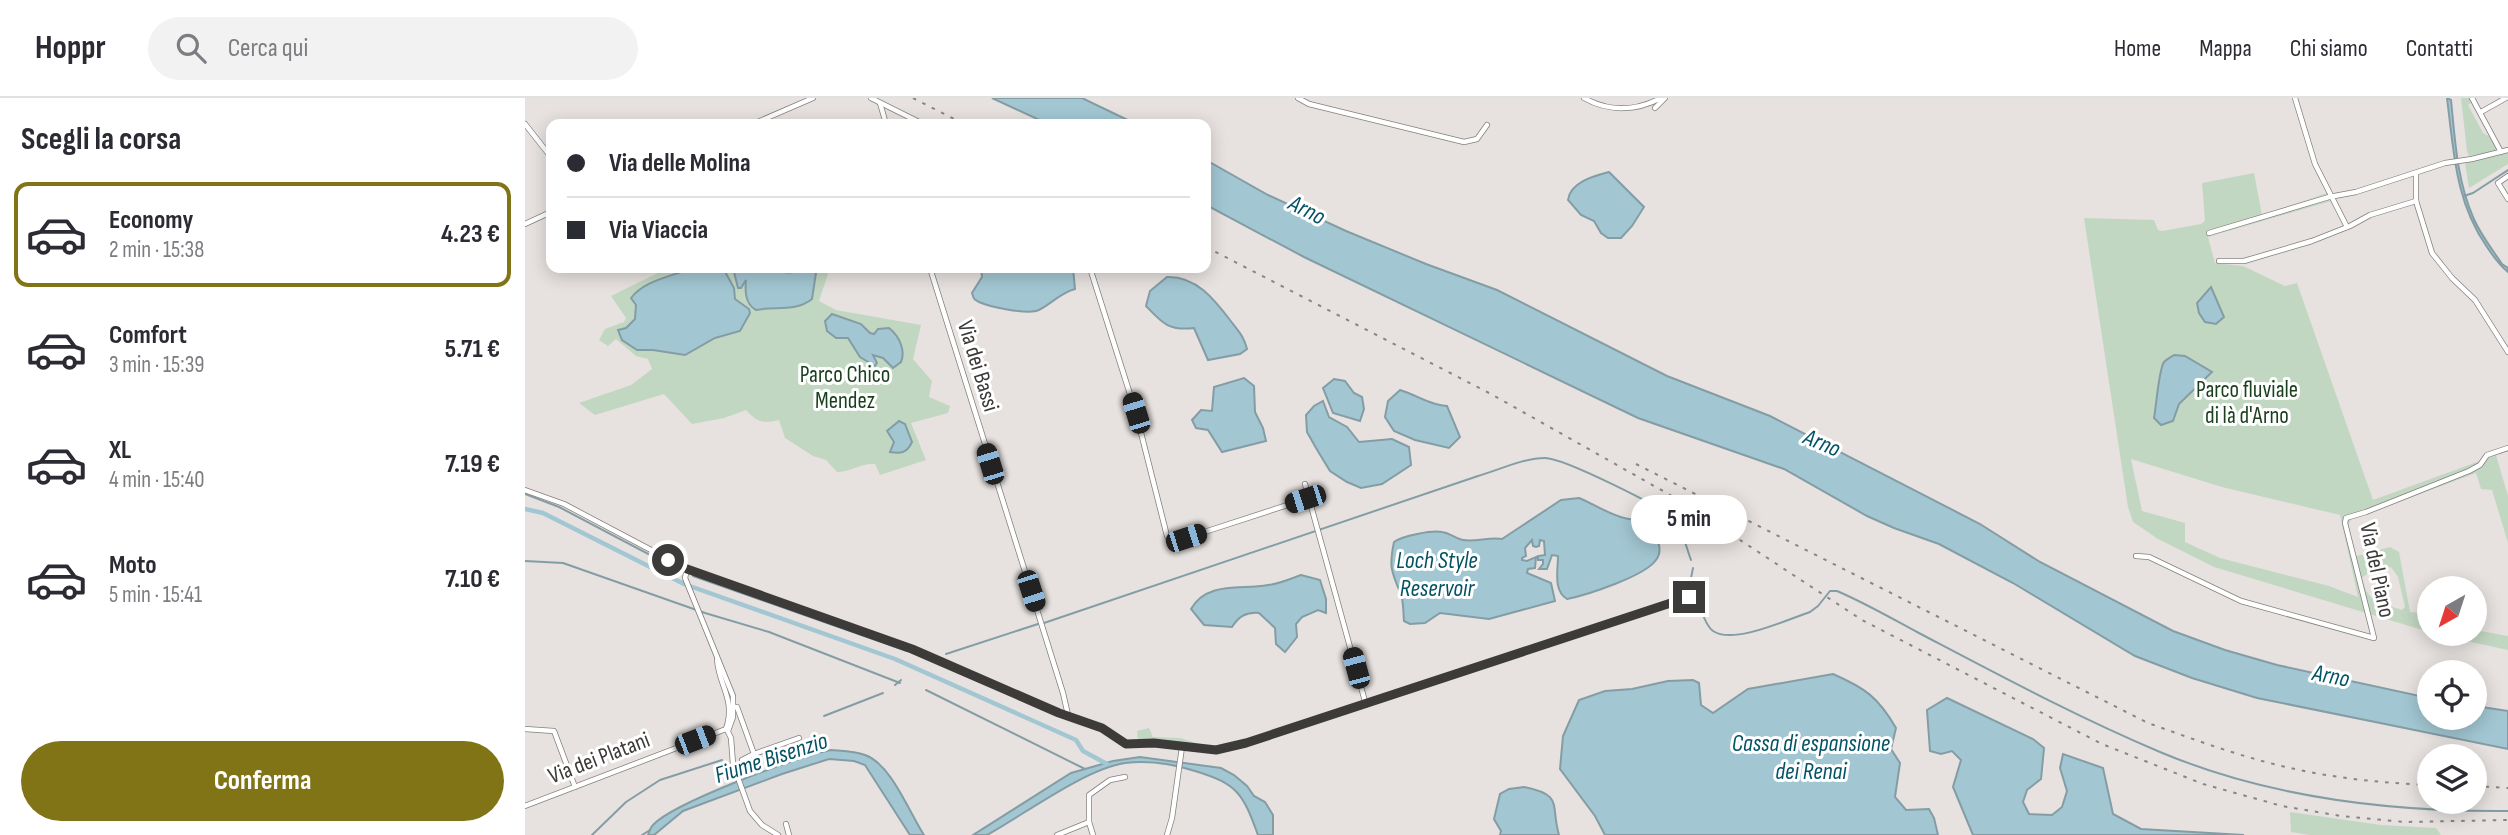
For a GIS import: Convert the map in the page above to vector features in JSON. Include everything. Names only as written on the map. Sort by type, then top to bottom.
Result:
[{"type":"street","points":[[765,119],[813,98]]},
{"type":"street","points":[[871,98],[913,119]]},
{"type":"street","points":[[1298,98],[1309,104],[1464,142],[1481,135],[1487,125]]},
{"type":"street","points":[[1584,98],[1605,107],[1625,108],[1645,105],[1663,98]]},
{"type":"street","points":[[1655,108],[1663,98]]},
{"type":"street","points":[[2295,98],[2315,164],[2347,227]]},
{"type":"street","points":[[2472,98],[2501,152]]},
{"type":"street","points":[[2480,112],[2506,98]]},
{"type":"street","points":[[880,103],[885,119]]},
{"type":"street","points":[[525,124],[546,151]]},
{"type":"street","points":[[2209,233],[2357,192],[2445,163],[2508,150]]},
{"type":"street","points":[[2416,174],[2416,201],[2433,253],[2452,278],[2475,300],[2508,352]]},
{"type":"street","points":[[2508,176],[2498,183],[2508,198]]},
{"type":"street","points":[[2219,261],[2245,261],[2312,241],[2370,215],[2416,201]]},
{"type":"street","points":[[525,224],[546,214]]},
{"type":"street","name":"Via dei Bassi","points":[[932,273],[1068,716]]},
{"type":"street","points":[[1092,273],[1136,413],[1167,536],[1173,541],[1186,538],[1309,498]]},
{"type":"street","name":"Via del Piano","points":[[2136,556],[2149,557],[2241,601],[2374,639],[2345,523],[2346,518],[2469,471],[2480,465],[2487,455],[2508,448]]},
{"type":"street","points":[[1305,484],[1366,705]]},
{"type":"street","points":[[525,490],[564,504],[687,569],[912,649],[1106,730],[1126,744],[1154,743],[1182,749],[1216,750],[1246,743],[1689,597]]},
{"type":"street","points":[[687,569],[684,575],[686,582],[717,654],[718,668],[732,707],[727,730],[735,773],[755,818],[778,835]]},
{"type":"street","points":[[732,707],[737,707],[754,754]]},
{"type":"street","points":[[525,729],[554,731],[575,787]]},
{"type":"street","name":"Via dei Platani","points":[[525,806],[727,730]]},
{"type":"street","points":[[742,760],[799,738]]},
{"type":"street","points":[[1167,835],[1182,749]]},
{"type":"street","points":[[1093,835],[1089,822],[1089,795],[1111,780],[1125,776]]},
{"type":"street","points":[[1057,835],[1089,822]]},
{"type":"street","points":[[786,824],[789,835]]},
{"type":"green space","points":[[2461,98],[2469,98],[2471,103],[2468,105],[2483,133],[2489,136],[2497,151],[2469,156]]},
{"type":"green space","points":[[2508,152],[2508,164],[2469,188],[2465,163]]},
{"type":"green space","name":"Parco fluviale di là d'Arno","points":[[2254,173],[2262,215],[2327,193],[2331,201],[2208,237],[2215,263],[2243,266],[2285,286],[2297,283],[2373,500],[2496,455],[2508,496],[2508,543],[2492,490],[2481,489],[2476,473],[2352,518],[2348,525],[2357,556],[2390,547],[2399,552],[2410,612],[2417,613],[2417,628],[2214,567],[2158,539],[2133,522],[2128,507],[2084,218],[2154,220],[2158,230],[2162,231],[2205,221],[2202,183]],"holes":[[[2131,459],[2222,487],[2340,515],[2358,597],[2329,586],[2220,558],[2185,542],[2185,523],[2142,511]],[[2391,567],[2398,577],[2405,607],[2402,610],[2376,601],[2364,587],[2362,578],[2368,573]]]},
{"type":"green space","name":"Parco Chico Mendez","points":[[658,273],[828,273],[819,301],[836,310],[921,325],[913,359],[932,381],[929,397],[950,406],[948,413],[911,423],[926,460],[880,475],[875,464],[837,472],[826,460],[813,456],[785,438],[779,420],[760,421],[746,410],[724,418],[692,424],[664,394],[595,415],[579,403],[631,385],[652,369],[648,359],[636,356],[616,339],[608,346],[599,340],[605,329],[624,322],[626,318],[611,296]]},
{"type":"green space","points":[[2487,632],[2508,636],[2508,650],[2487,645]]},
{"type":"green space","points":[[1149,728],[1153,737],[1180,738],[1209,747],[1231,746],[1215,749],[1138,741],[1137,731]]},
{"type":"green space","points":[[2290,812],[2381,825],[2436,828],[2441,835],[2309,835],[2291,832]]},
{"type":"water","points":[[992,98],[1082,98],[1126,119],[1037,119]]},
{"type":"water","points":[[2447,98],[2451,100],[2463,189],[2479,229],[2502,264],[2508,268],[2508,272],[2487,247],[2468,212],[2454,157]]},
{"type":"water","name":"Arno","points":[[1211,163],[1268,195],[1346,231],[1497,290],[1667,376],[1770,416],[1980,524],[2040,562],[2173,631],[2277,665],[2417,695],[2417,730],[2487,730],[2487,708],[2508,711],[2508,749],[2257,698],[2192,678],[2135,656],[2013,583],[1939,544],[1867,516],[1784,469],[1638,418],[1304,257],[1211,208]]},
{"type":"water","points":[[1609,172],[1644,207],[1621,238],[1608,238],[1601,233],[1594,221],[1581,215],[1568,200],[1578,184]]},
{"type":"water","points":[[678,273],[726,273],[734,288],[735,299],[749,309],[750,313],[740,331],[715,338],[685,355],[637,350],[622,340],[618,330],[626,328],[635,319],[636,305],[631,298],[647,285]]},
{"type":"water","points":[[734,273],[816,273],[812,299],[799,306],[756,310],[748,301],[746,280],[741,288],[738,288]]},
{"type":"water","points":[[982,273],[1073,273],[1075,289],[1036,311],[1024,312],[999,308],[975,299],[972,293],[982,277]]},
{"type":"water","points":[[1167,277],[1187,280],[1203,290],[1238,331],[1247,349],[1240,354],[1208,360],[1194,328],[1172,327],[1157,317],[1146,306],[1150,291]]},
{"type":"water","points":[[2211,287],[2224,317],[2216,324],[2205,322],[2197,303]]},
{"type":"water","points":[[832,314],[861,324],[874,334],[878,329],[889,328],[901,344],[901,362],[893,368],[883,358],[873,355],[877,363],[875,366],[860,357],[848,338],[836,338],[827,331],[825,321]]},
{"type":"water","points":[[2174,355],[2185,356],[2212,372],[2179,404],[2173,421],[2161,425],[2154,418],[2161,372],[2164,362]]},
{"type":"water","points":[[1244,378],[1254,386],[1255,412],[1266,441],[1222,452],[1208,430],[1196,428],[1192,420],[1201,410],[1212,411],[1214,387]]},
{"type":"water","points":[[1334,379],[1345,381],[1354,393],[1362,397],[1364,409],[1360,421],[1333,413],[1323,388]]},
{"type":"water","points":[[1400,390],[1434,404],[1447,406],[1460,437],[1449,448],[1415,440],[1394,431],[1385,417],[1388,401]]},
{"type":"water","points":[[1323,401],[1329,417],[1347,427],[1359,442],[1392,439],[1409,447],[1411,465],[1382,484],[1361,488],[1330,471],[1307,432],[1306,415]]},
{"type":"water","points":[[899,421],[905,424],[912,442],[903,452],[890,452],[894,442],[887,431]]},
{"type":"water","name":"Loch Style Reservoir","points":[[1579,498],[1617,516],[1644,522],[1658,540],[1659,555],[1656,560],[1628,578],[1567,599],[1558,586],[1558,556],[1552,555],[1547,569],[1539,569],[1543,560],[1538,560],[1538,556],[1545,555],[1544,541],[1540,540],[1539,546],[1536,547],[1533,546],[1532,540],[1525,548],[1526,556],[1522,560],[1536,557],[1535,568],[1528,569],[1527,573],[1551,583],[1555,601],[1489,619],[1440,613],[1425,623],[1410,624],[1404,621],[1402,599],[1392,568],[1394,542],[1410,536],[1437,532],[1463,540],[1502,539],[1561,500]]},
{"type":"water","points":[[1301,575],[1320,580],[1326,599],[1326,613],[1318,610],[1302,617],[1296,624],[1297,637],[1285,652],[1276,644],[1275,628],[1259,613],[1243,616],[1232,627],[1204,625],[1191,609],[1198,600],[1215,590],[1272,584]]},
{"type":"water","name":"Cassa di espansione dei Renai","points":[[1833,674],[1870,695],[1889,717],[1896,728],[1891,749],[1900,763],[1895,797],[1906,810],[1929,809],[1938,835],[1605,835],[1595,816],[1560,769],[1563,736],[1579,700],[1605,691],[1632,689],[1668,681],[1693,680],[1699,683],[1701,705],[1713,713],[1748,689]]},
{"type":"water","name":"Cassa di espansione dei Renai","points":[[1947,698],[2033,739],[2044,748],[2041,779],[2027,790],[2023,802],[2029,814],[2052,815],[2062,807],[2067,791],[2060,768],[2063,754],[2103,768],[2113,814],[2141,829],[2244,835],[1973,835],[1953,787],[1961,760],[1952,751],[1941,754],[1930,751],[1927,710]]},
{"type":"water","points":[[831,750],[865,755],[883,768],[899,790],[924,835],[910,835],[865,765],[854,761],[829,759],[683,811],[654,835],[648,835],[652,826],[665,816],[710,793]]},
{"type":"water","points":[[1140,757],[1221,768],[1234,775],[1254,796],[1265,802],[1273,815],[1273,835],[1258,835],[1243,800],[1230,786],[1178,766],[1143,762],[1125,763],[1092,774],[1055,793],[987,835],[973,835],[1071,773],[1113,761]]},
{"type":"water","points":[[1524,787],[1545,794],[1553,802],[1559,835],[1500,835],[1501,831],[1494,819],[1500,794],[1509,789]]},
{"type":"waterway","points":[[2464,196],[2508,170]]},
{"type":"waterway","points":[[1044,623],[1511,465],[1545,458],[1591,474],[1667,514],[1678,524],[1691,560]]},
{"type":"waterway","points":[[525,494],[559,507],[675,568]]},
{"type":"waterway","points":[[525,509],[543,513],[684,584],[895,659],[1076,740],[1083,751],[1107,764]]},
{"type":"waterway","points":[[525,561],[563,563],[705,613],[769,632],[900,683]]},
{"type":"waterway","points":[[1691,578],[1693,568]]},
{"type":"waterway","points":[[693,576],[907,651]]},
{"type":"waterway","points":[[1700,607],[1713,631],[1734,635],[1810,612],[1830,591],[1837,591],[2068,710],[2129,739],[2201,768],[2244,781],[2331,799],[2419,809],[2508,811]]},
{"type":"waterway","points":[[946,654],[1038,624]]},
{"type":"waterway","points":[[895,685],[901,680]]},
{"type":"waterway","points":[[926,690],[1085,769]]},
{"type":"waterway","name":"Fiume Bisenzio","points":[[824,716],[883,693]]},
{"type":"waterway","name":"Fiume Bisenzio","points":[[592,835],[626,802],[660,780],[722,760]]},
{"type":"waterway","points":[[642,835],[650,830]]},
{"type":"railway","points":[[913,98],[954,119]]},
{"type":"railway","points":[[1211,250],[1491,394],[1679,500],[1862,620],[2102,744],[2203,784],[2282,806],[2341,816],[2405,822],[2508,820]]},
{"type":"railway","points":[[1636,464],[2148,723],[2268,763],[2303,771],[2417,784]]},
{"type":"railway","points":[[2487,787],[2508,788]]},
{"type":"route","points":[[668,560],[912,649],[1059,713],[1102,728],[1123,743],[1154,743],[1210,750],[1246,743],[1294,728],[1689,597]]}]
